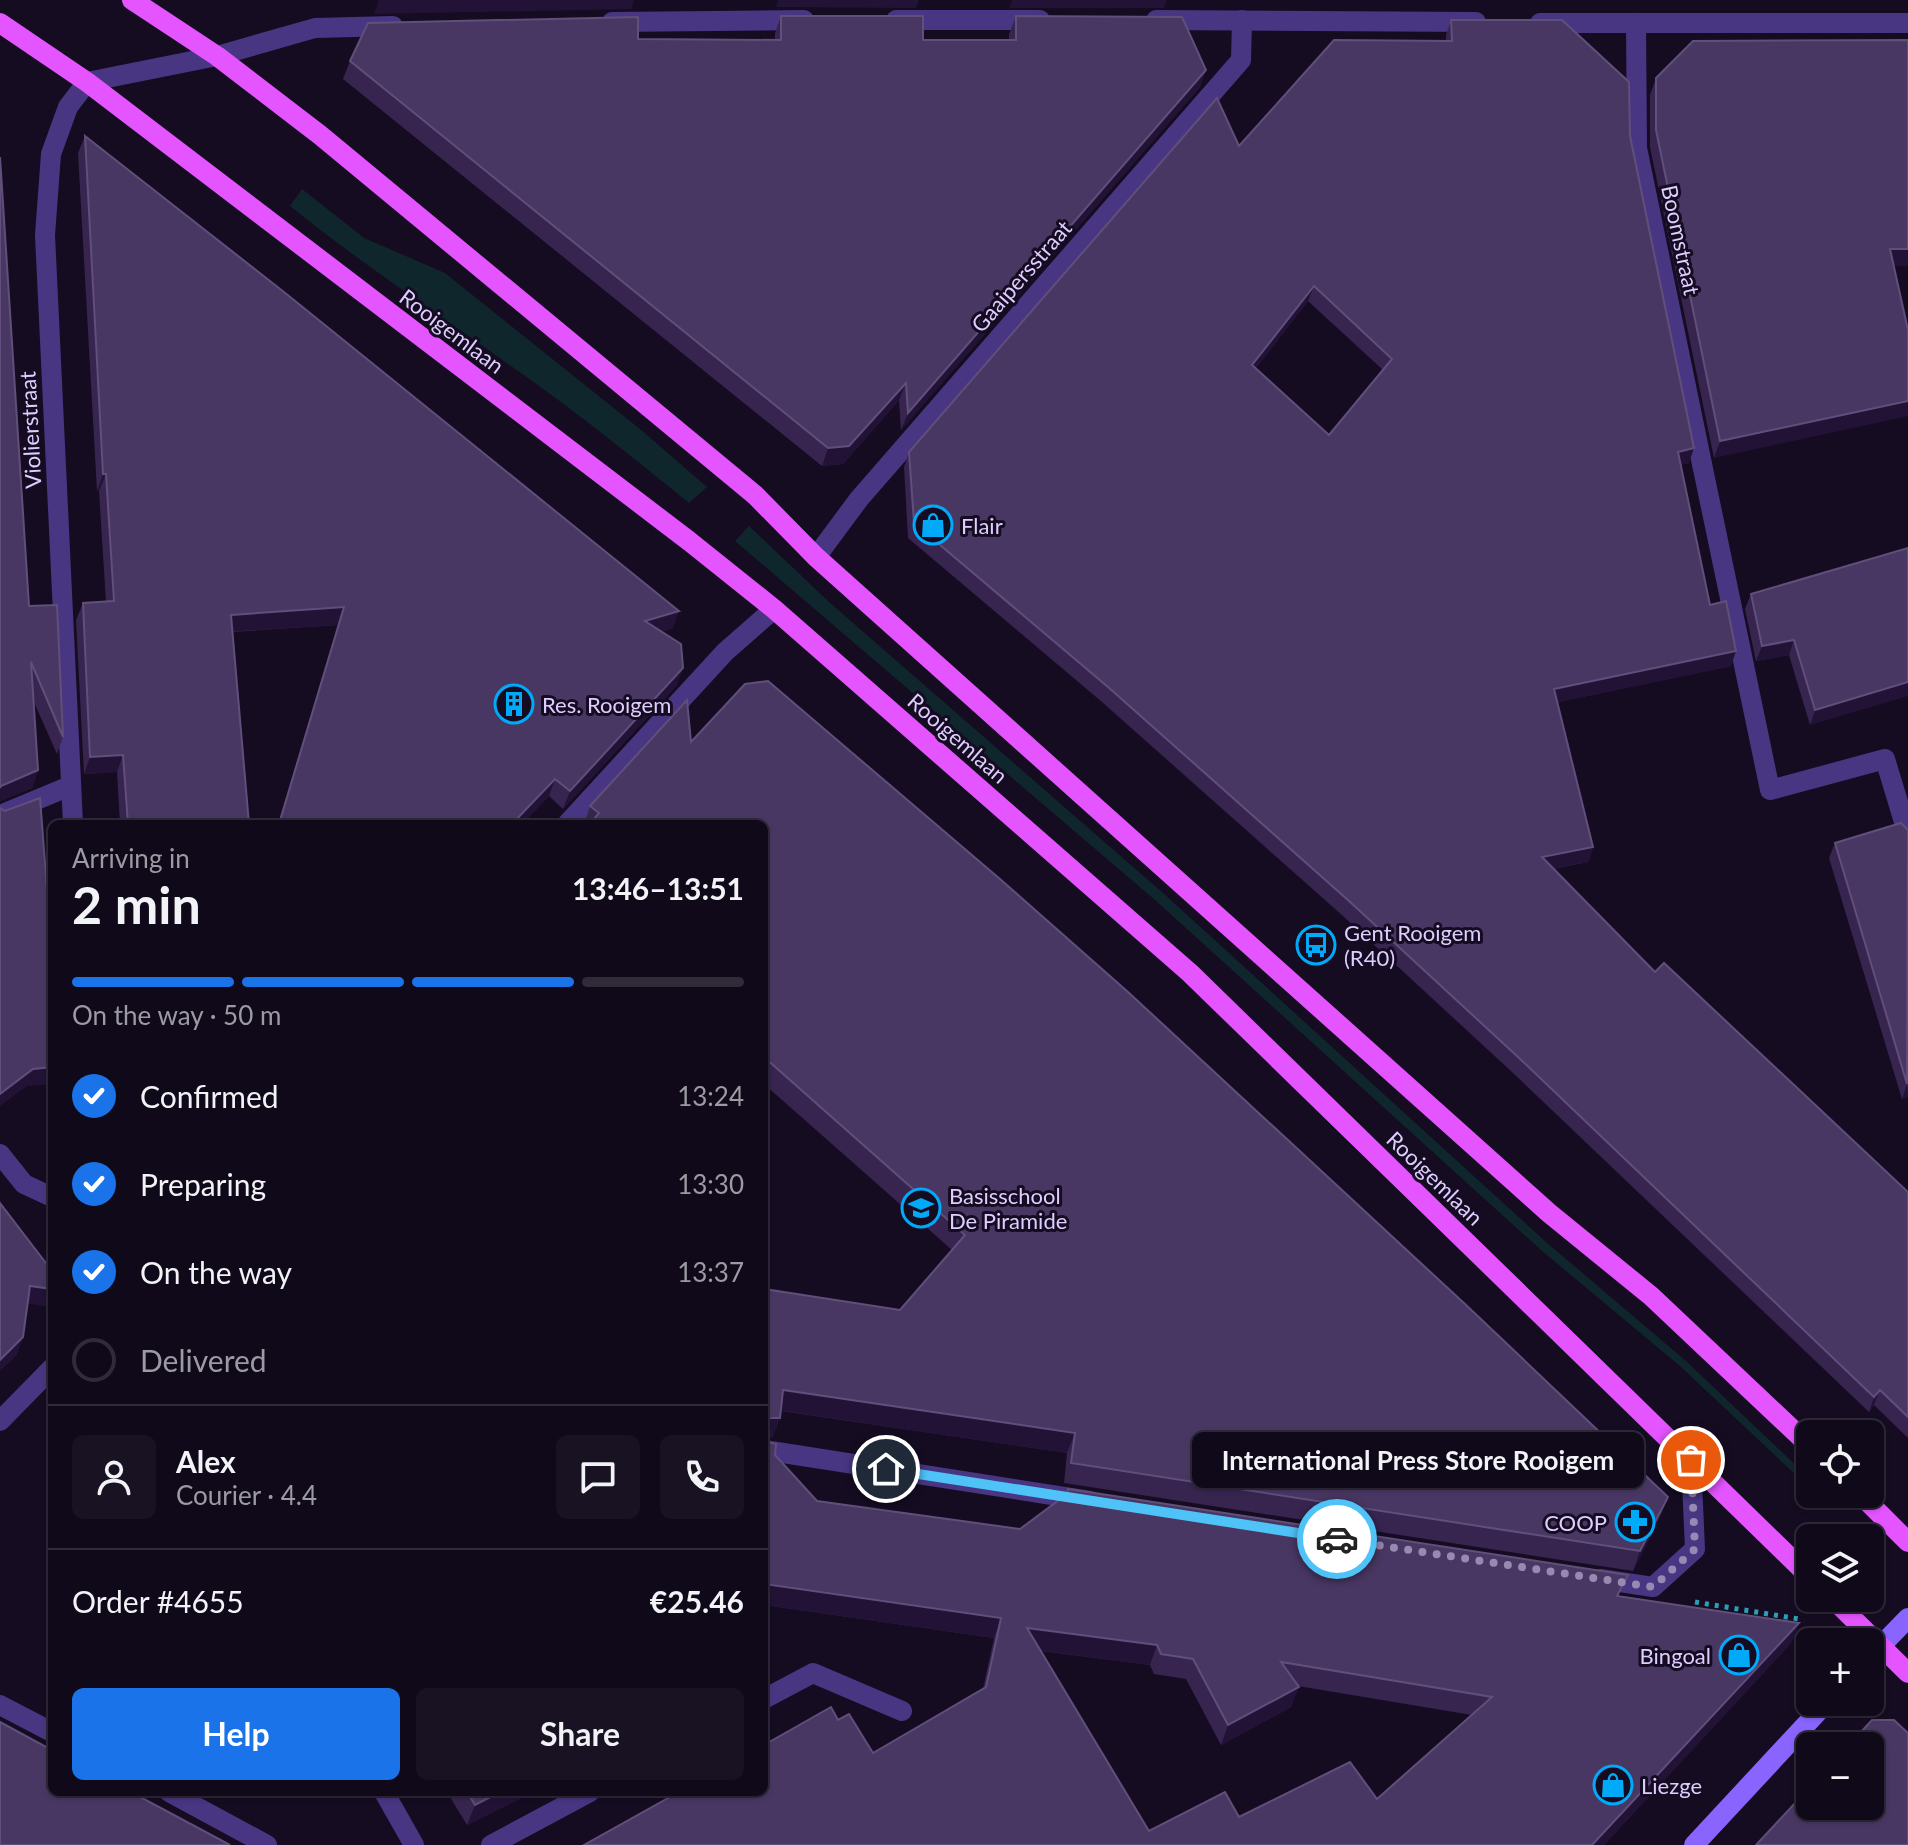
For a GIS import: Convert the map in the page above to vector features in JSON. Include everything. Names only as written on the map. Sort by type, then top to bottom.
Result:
[{"type":"main road","name":"Rooigemlaan","points":[[132,0],[217,56],[320,135],[755,495],[816,557],[1537,1202],[1651,1296],[1796,1433]]},
{"type":"main road","name":"Rooigemlaan","points":[[0,23],[87,82],[774,609],[1190,973],[1796,1563]]},
{"type":"main road","points":[[1874,1508],[1908,1542]]},
{"type":"main road","points":[[1843,1612],[1856,1628]]},
{"type":"main road","points":[[1884,1657],[1908,1673]]},
{"type":"street","points":[[710,0],[716,20]]},
{"type":"street","points":[[1130,20],[1242,20],[1353,10],[1494,22]]},
{"type":"street","points":[[592,23],[827,20]]},
{"type":"street","points":[[875,20],[1067,20]]},
{"type":"street","name":"Gaaipersstraat","points":[[816,557],[859,499],[1241,60],[1242,20]]},
{"type":"street","points":[[1526,22],[1908,23]]},
{"type":"street","name":"Boomstraat","points":[[1636,24],[1637,148],[1770,790],[1885,759],[1908,835]]},
{"type":"street","points":[[87,82],[217,56],[315,28],[407,26]]},
{"type":"street","name":"Violierstraat","points":[[73,820],[45,235],[51,154],[68,107],[87,82]]},
{"type":"street","points":[[571,820],[725,652],[774,609]]},
{"type":"street","points":[[0,815],[70,786]]},
{"type":"street","points":[[0,1154],[24,1184],[48,1195]]},
{"type":"street","points":[[0,1421],[48,1372]]},
{"type":"street","points":[[768,1451],[1106,1503]]},
{"type":"street","points":[[1575,1575],[1653,1587],[1695,1549],[1691,1460]]},
{"type":"street","points":[[1884,1642],[1908,1618]]},
{"type":"street","points":[[768,1697],[813,1673],[902,1711]]},
{"type":"street","points":[[0,1705],[48,1730]]},
{"type":"street","points":[[1694,1845],[1814,1716]]},
{"type":"street","points":[[176,1796],[267,1845]]},
{"type":"street","points":[[386,1796],[414,1845]]},
{"type":"street","points":[[491,1845],[583,1796]]},
{"type":"green space","points":[[302,189],[364,238],[445,273],[640,429],[707,487],[689,503],[564,404],[290,206]]},
{"type":"green space","points":[[749,526],[829,602],[1163,893],[1546,1242],[1686,1361],[1796,1465],[1796,1475],[1680,1366],[1541,1250],[1155,900],[735,541]]},
{"type":"building","points":[[781,16],[923,16],[923,40],[1016,40],[1016,16],[1182,17],[1206,70],[908,413],[906,383],[849,446],[828,448],[350,61],[368,23],[638,17],[638,39],[781,40]]},
{"type":"building","points":[[1451,20],[1562,20],[1629,82],[1630,136],[1694,448],[1678,452],[1710,605],[1726,601],[1736,651],[1554,689],[1593,847],[1542,857],[1655,972],[1664,963],[1908,1192],[1908,1417],[1880,1390],[1874,1397],[1518,1057],[1349,901],[1108,687],[914,523],[909,452],[1217,98],[1239,146],[1334,40],[1452,41]],"holes":[[[1314,286],[1392,359],[1329,435],[1252,365]]]},
{"type":"building","points":[[1908,40],[1908,249],[1890,249],[1908,330],[1908,401],[1720,441],[1656,130],[1656,78],[1693,41]]},
{"type":"building","points":[[85,136],[284,292],[679,611],[645,621],[681,644],[683,668],[570,791],[555,779],[516,820],[280,820],[344,607],[231,615],[249,820],[128,820],[123,755],[90,757],[83,603],[114,601],[106,474],[103,474]]},
{"type":"building","points":[[0,157],[29,606],[57,605],[63,737],[31,662],[38,770],[0,788]]},
{"type":"building","points":[[1908,548],[1908,682],[1815,710],[1794,640],[1762,646],[1751,594]]},
{"type":"building","points":[[768,681],[1000,879],[1128,992],[1668,1497],[1640,1551],[1071,1463],[1075,1433],[783,1390],[780,1418],[768,1418],[768,1290],[900,1310],[965,1235],[768,1061],[768,820],[593,820],[599,813],[590,806],[687,700],[691,742],[745,684]]},
{"type":"building","points":[[40,798],[48,903],[48,1067],[33,1069],[0,1094],[0,808],[5,811]]},
{"type":"building","points":[[1901,823],[1908,830],[1907,1084],[1835,843]]},
{"type":"building","points":[[0,1203],[48,1266],[48,1288],[30,1286],[23,1337],[0,1360]]},
{"type":"building","points":[[768,1442],[776,1444],[775,1455],[817,1501],[1020,1529],[1067,1494],[1068,1489],[1628,1575],[1617,1596],[1799,1623],[1592,1845],[584,1845],[672,1796],[768,1796],[768,1743],[831,1707],[838,1720],[849,1714],[873,1753],[986,1687],[1001,1618],[768,1585]],"holes":[[[1027,1628],[1157,1645],[1161,1654],[1193,1659],[1228,1725],[1299,1687],[1281,1662],[1492,1697],[1377,1799],[1350,1762],[1239,1817],[1225,1792],[1149,1831]]]},
{"type":"building","points":[[1872,1720],[1894,1720],[1908,1733],[1908,1845],[1756,1845],[1796,1802],[1796,1820],[1884,1820],[1884,1732],[1861,1732]]},
{"type":"building","points":[[0,1722],[48,1748],[48,1796],[138,1796],[230,1845],[0,1845]]},
{"type":"building","points":[[469,1796],[492,1796],[475,1805]]},
{"type":"way so far","points":[[1337,1539],[1653,1587],[1695,1549],[1691,1460]]},
{"type":"place","name":"Flair","points":[[933,525]]},
{"type":"place","name":"Res. Rooigem","points":[[514,704]]},
{"type":"place","name":"Gent Rooigem (R40)","points":[[1316,945]]},
{"type":"place","name":"Basisschool De Piramide","points":[[921,1208]]},
{"type":"place","name":"International Press Store Rooigem","points":[[1691,1460]]},
{"type":"place","name":"COOP","points":[[1635,1522]]},
{"type":"place","name":"Bingoal","points":[[1739,1655]]},
{"type":"place","name":"Liezge","points":[[1613,1785]]},
{"type":"route","points":[[886,1469],[1337,1539]]}]
